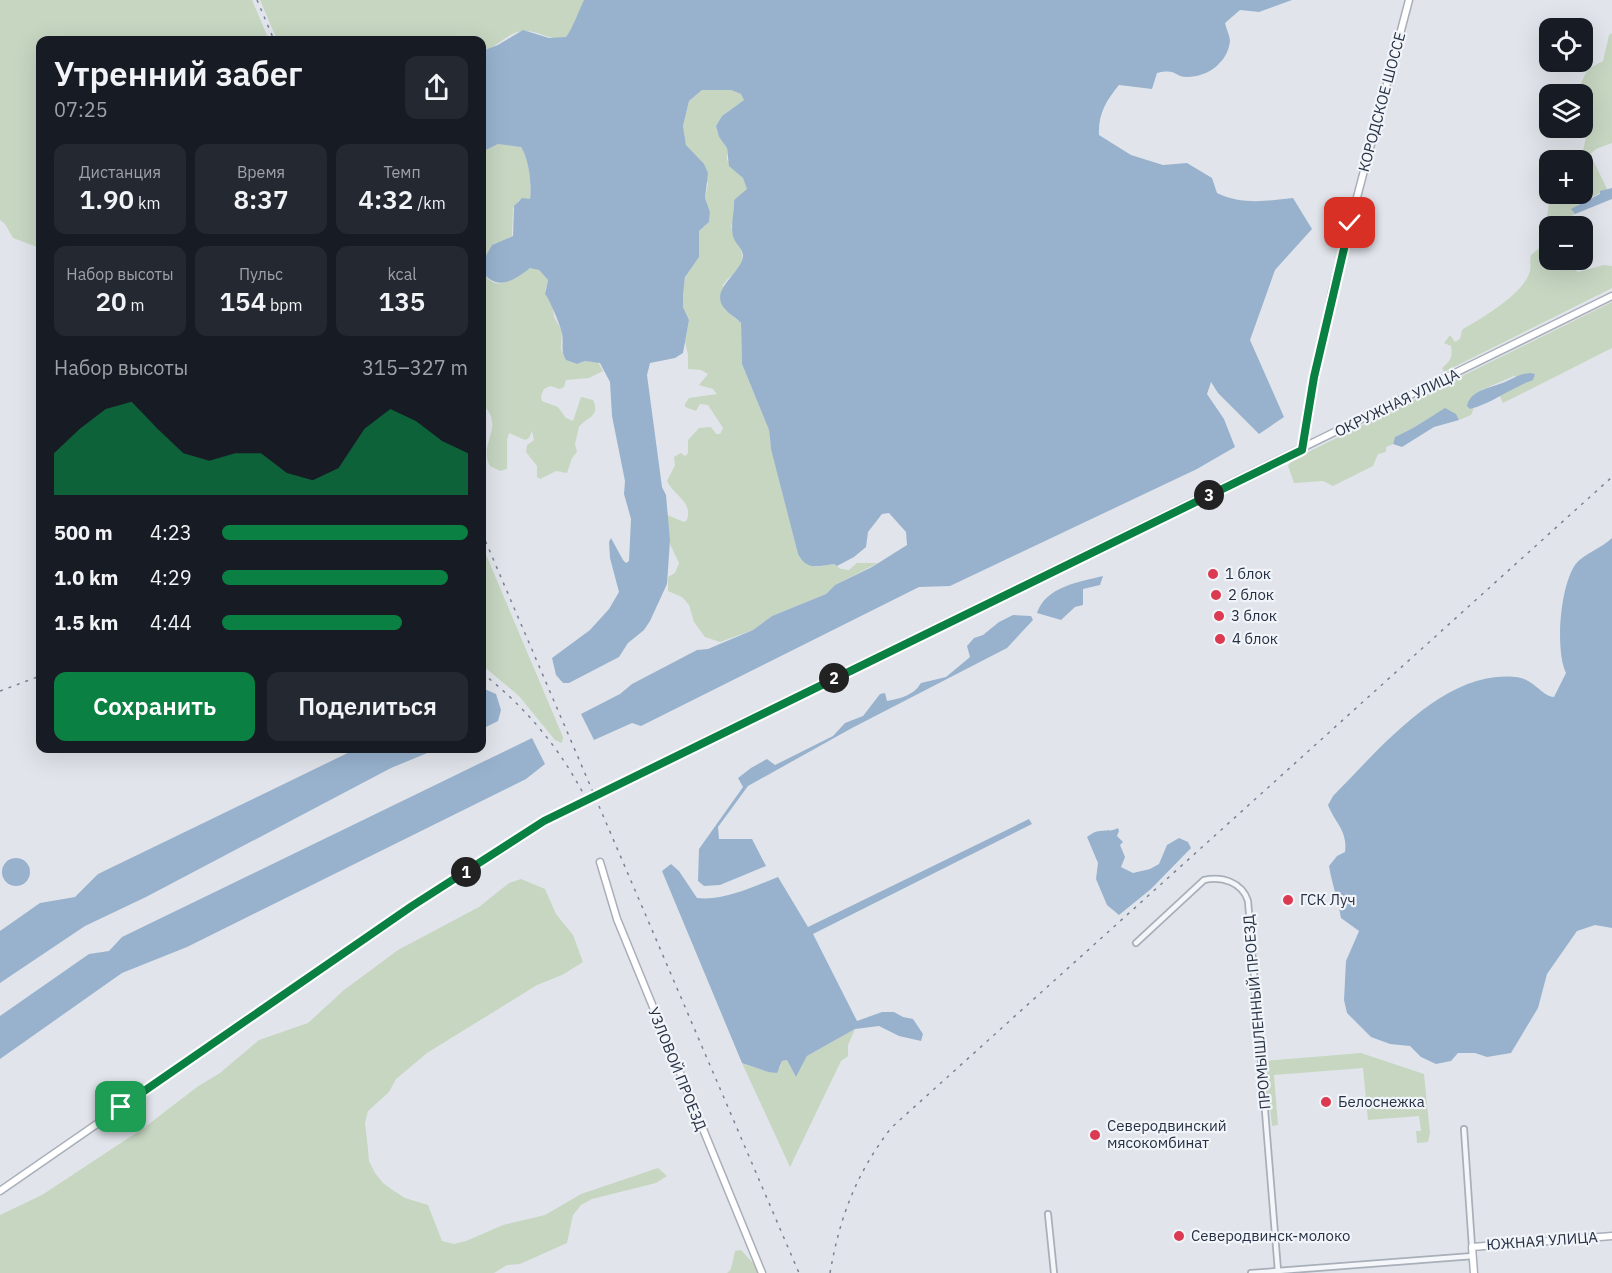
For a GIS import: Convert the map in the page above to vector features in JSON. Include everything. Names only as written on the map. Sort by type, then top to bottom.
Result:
[{"type":"main road","name":"КОРОДСКОЕ ШОССЕ","points":[[1302,450],[1332,292],[1409,0]]},
{"type":"main road","name":"ОКРУЖНАЯ УЛИЦА","points":[[0,1191],[412,906],[544,821],[1612,296]]},
{"type":"main road","name":"УЗЛОВОЙ ПРОЕЗД","points":[[600,862],[629,950],[762,1273]]},
{"type":"main road","name":"ЮЖНАЯ УЛИЦА","points":[[1472,1247],[1612,1236]]},
{"type":"main road","points":[[1472,1247],[1474,1273]]},
{"type":"street","name":"ПРОМЫШЛЕННЫЙ ПРОЕЗД","points":[[1136,943],[1204,880],[1216,878],[1231,882],[1242,888],[1245,893],[1248,901],[1278,1271]]},
{"type":"street","points":[[1464,1129],[1472,1247]]},
{"type":"street","points":[[1048,1214],[1054,1273]]},
{"type":"street","points":[[1251,1273],[1473,1256]]},
{"type":"green space","points":[[0,0],[252,0],[267,36],[36,36],[36,247],[13,238],[0,220]]},
{"type":"green space","points":[[260,0],[584,0],[571,31],[566,37],[555,38],[524,31],[486,49],[486,36],[275,36]]},
{"type":"green space","points":[[1612,33],[1612,143],[1593,152],[1583,150],[1586,138],[1593,138],[1593,84],[1581,84],[1587,72],[1593,72],[1593,67],[1603,61],[1609,35]]},
{"type":"green space","points":[[702,90],[731,90],[741,94],[744,100],[722,116],[716,126],[719,137],[727,148],[727,160],[743,178],[748,189],[734,200],[734,217],[731,227],[741,250],[742,261],[740,267],[723,285],[724,309],[741,323],[742,364],[769,430],[770,443],[798,554],[815,567],[834,564],[841,569],[849,570],[857,563],[878,563],[835,585],[826,594],[772,616],[753,630],[720,642],[705,637],[694,622],[689,605],[682,597],[668,591],[668,577],[675,573],[679,563],[670,544],[667,515],[684,522],[687,520],[688,513],[685,503],[667,481],[675,465],[674,457],[681,453],[685,456],[688,453],[688,440],[699,428],[711,427],[716,434],[720,434],[723,428],[708,405],[700,404],[696,411],[685,407],[689,398],[717,394],[713,389],[699,385],[708,374],[701,370],[688,369],[685,342],[689,320],[683,307],[682,294],[686,275],[699,257],[699,231],[709,222],[710,212],[705,198],[708,184],[697,157],[686,145],[683,126],[689,101]]},
{"type":"green space","points":[[498,144],[519,145],[525,156],[531,187],[530,199],[519,200],[513,208],[512,236],[492,245],[486,258],[486,150]]},
{"type":"green space","points":[[1593,161],[1594,162],[1607,189],[1593,197]]},
{"type":"green space","points":[[1549,204],[1581,204],[1572,209],[1575,214],[1571,216],[1547,216]]},
{"type":"green space","points":[[1539,248],[1539,270],[1576,270],[1578,272],[1593,270],[1593,268],[1604,265],[1612,266],[1612,288],[1444,372],[1442,368],[1452,354],[1451,346],[1444,343],[1450,335],[1455,342],[1458,341],[1463,329],[1510,298],[1518,290],[1530,271],[1531,255]]},
{"type":"green space","points":[[532,267],[539,270],[548,280],[545,291],[552,302],[554,317],[562,331],[561,349],[566,360],[577,364],[585,361],[598,362],[603,371],[589,378],[566,380],[564,387],[560,389],[550,386],[544,389],[541,396],[542,401],[558,407],[566,418],[573,421],[581,397],[593,400],[595,410],[592,416],[579,427],[575,444],[577,452],[572,458],[567,473],[556,471],[540,479],[537,477],[537,466],[526,452],[527,445],[534,440],[532,431],[529,438],[525,440],[509,433],[507,469],[500,471],[490,466],[487,458],[492,420],[486,409],[486,276],[493,282],[499,283],[512,279]]},
{"type":"green space","points":[[1612,302],[1612,348],[1503,403],[1499,394],[1527,381],[1514,376],[1479,391],[1468,403],[1471,409],[1474,408],[1471,415],[1459,420],[1454,413],[1445,414],[1423,422],[1395,437],[1393,444],[1386,447],[1386,452],[1378,454],[1373,466],[1333,486],[1323,481],[1294,483],[1288,466],[1292,460]]},
{"type":"green space","points":[[486,554],[563,737],[562,743],[555,740],[519,696],[486,668]]},
{"type":"green space","points":[[521,879],[545,889],[556,914],[573,935],[583,962],[562,975],[537,985],[427,1053],[396,1079],[389,1092],[368,1111],[365,1123],[369,1161],[383,1183],[405,1198],[428,1205],[442,1241],[454,1244],[503,1225],[545,1215],[581,1194],[658,1168],[667,1176],[656,1183],[592,1199],[581,1205],[573,1215],[567,1243],[520,1264],[507,1265],[494,1273],[0,1273],[0,1215],[42,1195],[145,1127],[197,1087],[220,1073],[259,1040],[308,1023],[344,990],[398,950],[479,907],[509,883]]},
{"type":"green space","points":[[855,1029],[848,1045],[848,1056],[841,1061],[790,1167],[742,1063],[768,1072],[780,1068],[782,1061],[787,1060],[796,1077],[807,1056]]},
{"type":"green space","points":[[1361,1053],[1424,1074],[1430,1133],[1428,1142],[1417,1143],[1416,1131],[1421,1131],[1419,1116],[1368,1120],[1363,1068],[1274,1075],[1278,1125],[1272,1126],[1265,1061]]},
{"type":"green space","points":[[741,1250],[754,1264],[758,1273],[727,1273],[731,1269],[735,1251]]},
{"type":"water","points":[[584,0],[1292,0],[1259,12],[1240,10],[1225,23],[1230,39],[1228,49],[1221,62],[1209,71],[1187,77],[1172,72],[1157,73],[1152,89],[1119,85],[1104,108],[1099,127],[1099,135],[1131,155],[1163,165],[1187,163],[1212,178],[1217,193],[1226,197],[1245,201],[1293,198],[1312,229],[1275,270],[1250,340],[1284,417],[1259,434],[1218,393],[1211,382],[1207,394],[1224,419],[1235,447],[1197,469],[950,586],[919,587],[641,726],[632,723],[594,740],[581,714],[697,650],[708,649],[753,630],[772,616],[826,594],[835,585],[872,567],[907,545],[906,532],[889,513],[882,514],[868,532],[866,547],[837,566],[834,564],[809,565],[798,554],[771,449],[769,430],[742,364],[741,323],[726,310],[720,301],[723,288],[738,269],[743,256],[733,236],[732,222],[734,200],[747,189],[743,178],[729,166],[727,148],[719,137],[716,126],[722,116],[744,100],[741,94],[731,90],[702,90],[689,101],[683,126],[686,145],[704,164],[708,173],[705,198],[710,212],[709,222],[699,231],[699,257],[685,277],[683,307],[689,320],[683,353],[675,358],[650,363],[647,375],[662,487],[666,495],[670,540],[667,584],[650,621],[644,630],[628,643],[619,657],[569,683],[563,683],[556,675],[552,658],[590,630],[609,609],[619,592],[610,558],[609,542],[611,538],[623,560],[626,563],[629,561],[631,519],[624,494],[625,481],[612,416],[610,382],[600,363],[585,361],[577,364],[566,360],[563,353],[561,330],[545,294],[548,280],[539,270],[530,268],[511,280],[499,283],[486,275],[486,256],[492,245],[513,236],[514,206],[522,198],[530,199],[531,187],[528,165],[521,147],[498,144],[486,150],[486,50],[523,30],[549,38],[566,37]]},
{"type":"water","points":[[1612,188],[1612,199],[1575,214],[1571,209],[1581,204],[1593,204],[1593,198],[1600,194],[1600,191]]},
{"type":"water","points":[[1530,373],[1535,374],[1533,380],[1478,406],[1470,409],[1467,406],[1469,400],[1478,392]]},
{"type":"water","points":[[1445,408],[1456,414],[1459,420],[1434,427],[1402,447],[1393,444],[1395,437]]},
{"type":"water","points":[[1612,538],[1612,928],[1595,925],[1577,931],[1547,974],[1538,1008],[1511,1053],[1487,1057],[1475,1053],[1458,1053],[1451,1061],[1436,1064],[1421,1057],[1410,1046],[1390,1044],[1371,1037],[1347,1013],[1344,1000],[1346,961],[1359,931],[1341,918],[1329,866],[1337,856],[1345,852],[1345,838],[1328,805],[1333,796],[1392,736],[1438,699],[1463,686],[1488,678],[1515,677],[1527,680],[1545,694],[1554,697],[1566,673],[1560,635],[1563,603],[1570,575],[1578,561]]},
{"type":"water","points":[[1103,576],[1100,585],[1083,589],[1083,605],[1075,607],[1061,620],[1037,613],[1041,604],[1056,591],[1074,583]]},
{"type":"water","points":[[1013,615],[1031,616],[1033,620],[1007,648],[852,728],[748,786],[718,827],[719,839],[752,839],[766,866],[720,885],[704,886],[698,881],[699,849],[743,787],[738,778],[767,759],[775,765],[833,736],[845,723],[863,716],[880,694],[885,693],[887,701],[897,699],[910,694],[921,683],[946,677],[970,657],[967,646],[974,638],[983,635],[999,622]]},
{"type":"water","points":[[486,690],[496,694],[501,710],[498,721],[486,727]]},
{"type":"water","points":[[532,738],[545,764],[526,779],[187,947],[122,973],[0,1059],[0,1016],[89,954],[109,951],[122,937]]},
{"type":"water","points":[[348,753],[427,753],[391,768],[146,897],[85,926],[0,983],[0,931],[40,903],[75,897],[98,874]]},
{"type":"water","points":[[1029,819],[1032,824],[813,934],[857,1021],[882,1012],[894,1012],[913,1019],[923,1034],[921,1041],[899,1036],[879,1026],[855,1029],[807,1056],[796,1077],[787,1060],[782,1061],[777,1073],[742,1063],[662,871],[671,864],[679,871],[697,898],[728,895],[778,877],[808,927]]},
{"type":"water","points":[[1118,828],[1117,836],[1123,842],[1120,845],[1125,857],[1121,867],[1133,873],[1159,864],[1167,845],[1179,838],[1188,842],[1191,848],[1151,889],[1119,915],[1107,905],[1096,879],[1098,863],[1087,837],[1096,832]]},
{"type":"water","points":[[16,858],[26,862],[30,872],[26,882],[16,886],[6,882],[2,872],[6,862]]},
{"type":"railway","points":[[257,0],[272,36]]},
{"type":"railway","points":[[830,1273],[844,1214],[851,1196],[868,1162],[891,1128],[1612,477]]},
{"type":"railway","points":[[486,542],[799,1273]]},
{"type":"railway","points":[[486,676],[514,701],[543,733],[568,767],[589,805]]},
{"type":"railway","points":[[0,691],[36,678]]},
{"type":"place","name":"1 блок","points":[[1213,574]]},
{"type":"place","name":"2 блок","points":[[1216,595]]},
{"type":"place","name":"3 блок","points":[[1219,616]]},
{"type":"place","name":"4 блок","points":[[1220,639]]},
{"type":"place","name":"ГСК Луч","points":[[1288,900]]},
{"type":"place","name":"Белоснежка","points":[[1326,1102]]},
{"type":"place","name":"Северодвинский мясокомбинат","points":[[1095,1135]]},
{"type":"place","name":"Северодвинск-молоко","points":[[1179,1236]]},
{"type":"route","points":[[121,1107],[412,906],[544,821],[1302,450],[1314,377],[1332,292],[1350,223]]}]
